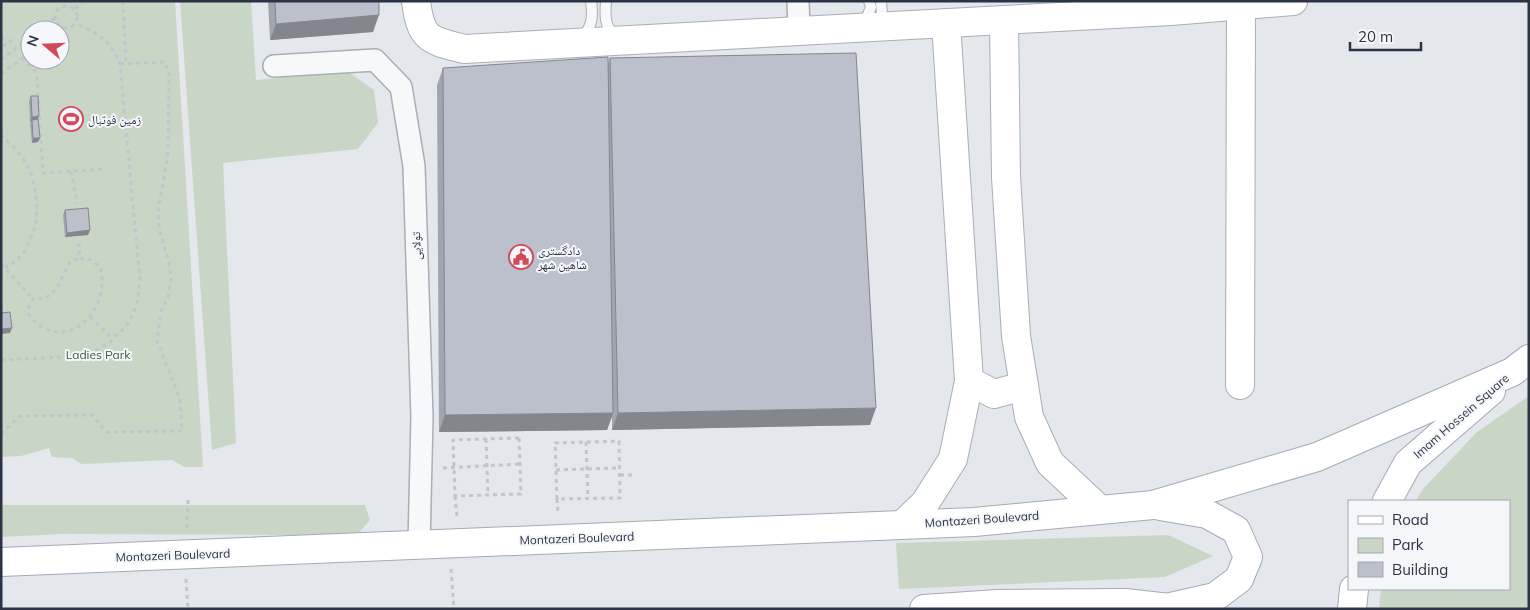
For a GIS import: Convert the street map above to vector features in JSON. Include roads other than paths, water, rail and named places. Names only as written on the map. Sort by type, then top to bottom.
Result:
[{"type":"street","points":[[416,1],[419,25],[433,41],[464,49],[1004,20],[1047,12],[1294,1]]},
{"type":"street","points":[[798,1],[799,31]]},
{"type":"street","points":[[1240,385],[1251,4]]},
{"type":"street","points":[[1004,20],[1006,177],[1016,336],[1028,417],[1050,463],[1100,509]]},
{"type":"street","points":[[902,525],[925,503],[953,459],[969,381],[946,23]]},
{"type":"street","name":"تولایی","points":[[274,66],[375,60],[401,86],[414,166],[422,417],[419,545]]},
{"type":"street","points":[[1153,505],[1317,457],[1523,366]]},
{"type":"street","name":"Imam Hossein Square","points":[[1388,500],[1408,463],[1523,366]]},
{"type":"street","points":[[969,381],[994,394],[1024,386]]},
{"type":"street","points":[[924,609],[1122,606],[1175,608],[1215,597],[1239,579],[1248,556],[1236,530],[1207,514],[1153,505]]},
{"type":"street","name":"Montazeri Boulevard","points":[[1,562],[974,522],[1153,505]]},
{"type":"street","points":[[1352,609],[1354,590]]},
{"type":"lane","points":[[572,43],[588,32],[592,19],[591,1]]},
{"type":"lane","points":[[606,1],[605,20],[610,32],[621,41]]},
{"type":"lane","points":[[862,27],[872,7],[869,1]]},
{"type":"lane","points":[[881,1],[882,14],[893,26]]},
{"type":"place","name":"زمین فوتبال","points":[[71,119]]},
{"type":"place","name":"دادگستری شاهین شهر","points":[[521,257]]},
{"type":"park label","name":"Ladies Park","points":[[98,354]]}]
